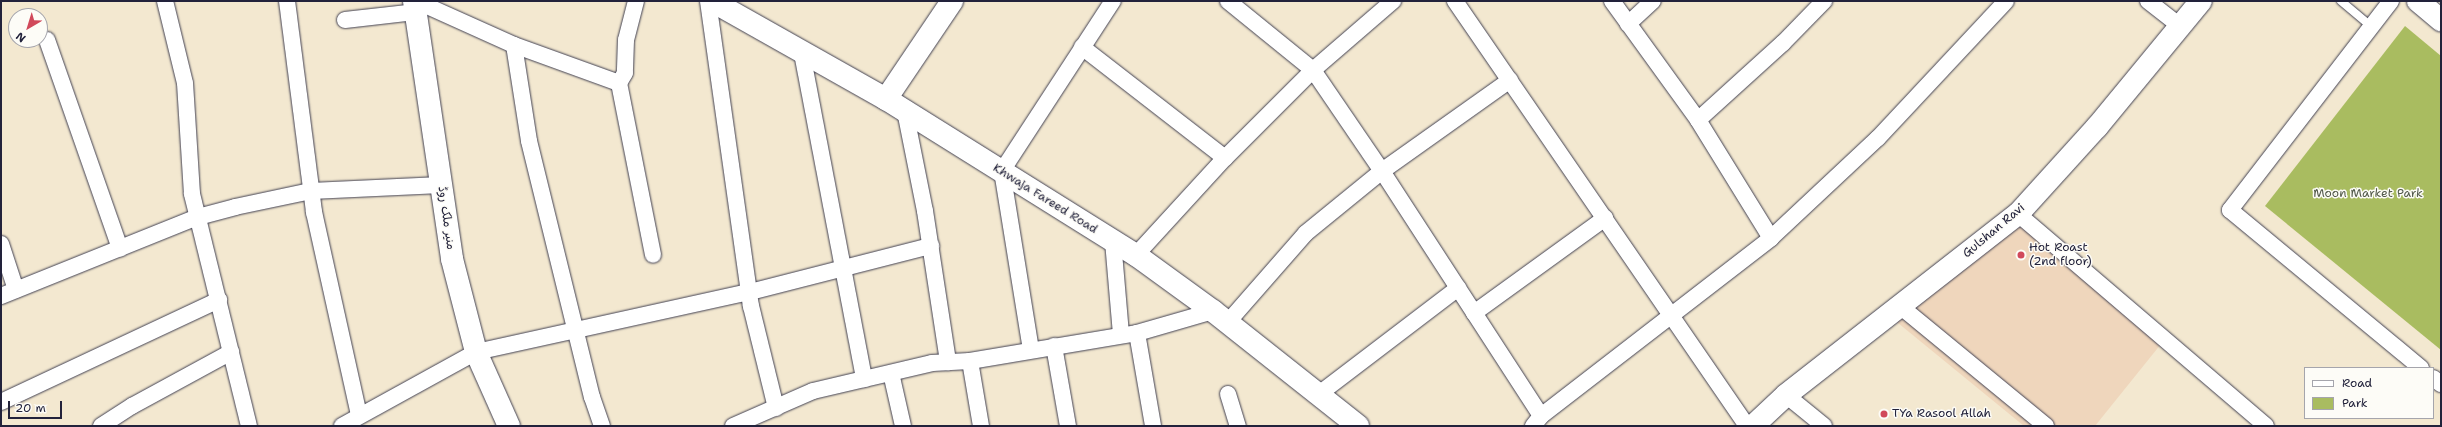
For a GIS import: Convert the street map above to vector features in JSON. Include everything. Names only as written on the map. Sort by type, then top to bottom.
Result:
[{"type":"street","points":[[165,1],[185,83],[192,194],[249,426]]},
{"type":"street","points":[[287,1],[311,191],[359,415]]},
{"type":"street","points":[[636,1],[626,40],[625,73],[619,83],[653,255]]},
{"type":"street","points":[[708,1],[750,292],[776,408]]},
{"type":"street","name":"Khwaja Fareed Road","points":[[712,1],[886,99],[1136,255],[1220,316],[1358,426]]},
{"type":"street","points":[[886,99],[952,1]]},
{"type":"street","points":[[1032,350],[1002,171],[1113,1]]},
{"type":"street","points":[[1136,255],[1225,158],[1313,70],[1393,1]]},
{"type":"street","points":[[1455,1],[1671,314],[1746,426]]},
{"type":"street","points":[[1612,1],[1698,120],[1771,238]]},
{"type":"street","points":[[1628,24],[1653,1]]},
{"type":"street","points":[[1698,120],[1783,43],[1824,1]]},
{"type":"street","points":[[1230,2],[1313,70],[1382,171],[1474,313],[1537,421],[1671,314],[1771,238],[1878,138],[2006,1]]},
{"type":"street","points":[[2148,1],[2180,26]]},
{"type":"street","name":"Gulshan Ravi","points":[[1753,426],[1786,395],[2018,214],[2097,127],[2201,1]]},
{"type":"street","points":[[2391,1],[2230,210],[2420,367]]},
{"type":"street","points":[[2418,1],[2441,20]]},
{"type":"street","points":[[345,20],[415,5],[514,45],[619,83]]},
{"type":"street","name":"منیر ملک روڈ","points":[[415,5],[452,259],[476,352],[509,426]]},
{"type":"street","points":[[48,43],[120,249]]},
{"type":"street","points":[[514,45],[529,141],[575,330],[602,426]]},
{"type":"street","points":[[1082,47],[1225,158]]},
{"type":"street","points":[[802,53],[864,379]]},
{"type":"street","points":[[733,426],[813,391],[864,379],[948,362],[970,360],[1129,334],[1220,316],[1306,233],[1382,171],[1510,80]]},
{"type":"street","points":[[905,111],[931,246],[948,362]]},
{"type":"street","points":[[1,296],[120,249],[198,216],[311,191],[441,186]]},
{"type":"street","points":[[2018,214],[2266,426]]},
{"type":"street","points":[[1474,313],[1605,218]]},
{"type":"street","points":[[1113,241],[1129,334],[1153,426]]},
{"type":"street","points":[[1,244],[16,290]]},
{"type":"street","points":[[342,426],[359,415],[476,352],[750,292],[842,267],[931,246]]},
{"type":"street","points":[[1319,394],[1458,288]]},
{"type":"street","points":[[1,402],[218,300]]},
{"type":"street","points":[[1900,306],[2027,420],[2046,426]]},
{"type":"street","points":[[1054,346],[1068,426]]},
{"type":"street","points":[[101,426],[132,406],[231,352]]},
{"type":"street","points":[[970,360],[981,426]]},
{"type":"street","points":[[891,373],[903,426]]},
{"type":"street","points":[[1228,394],[1238,426]]},
{"type":"street","points":[[1786,395],[1824,426]]},
{"type":"lane","points":[[2341,1],[2372,27]]},
{"type":"shaded area","points":[[2018,214],[2165,339],[2095,426],[2024,426],[1887,314]]},
{"type":"green space","name":"Moon Market Park","points":[[2405,26],[2441,56],[2441,350],[2265,206]]},
{"type":"place","name":"Hot Roast (2nd floor)","points":[[2021,255]]},
{"type":"place","name":"TYa Rasool Allah","points":[[1884,414]]}]
